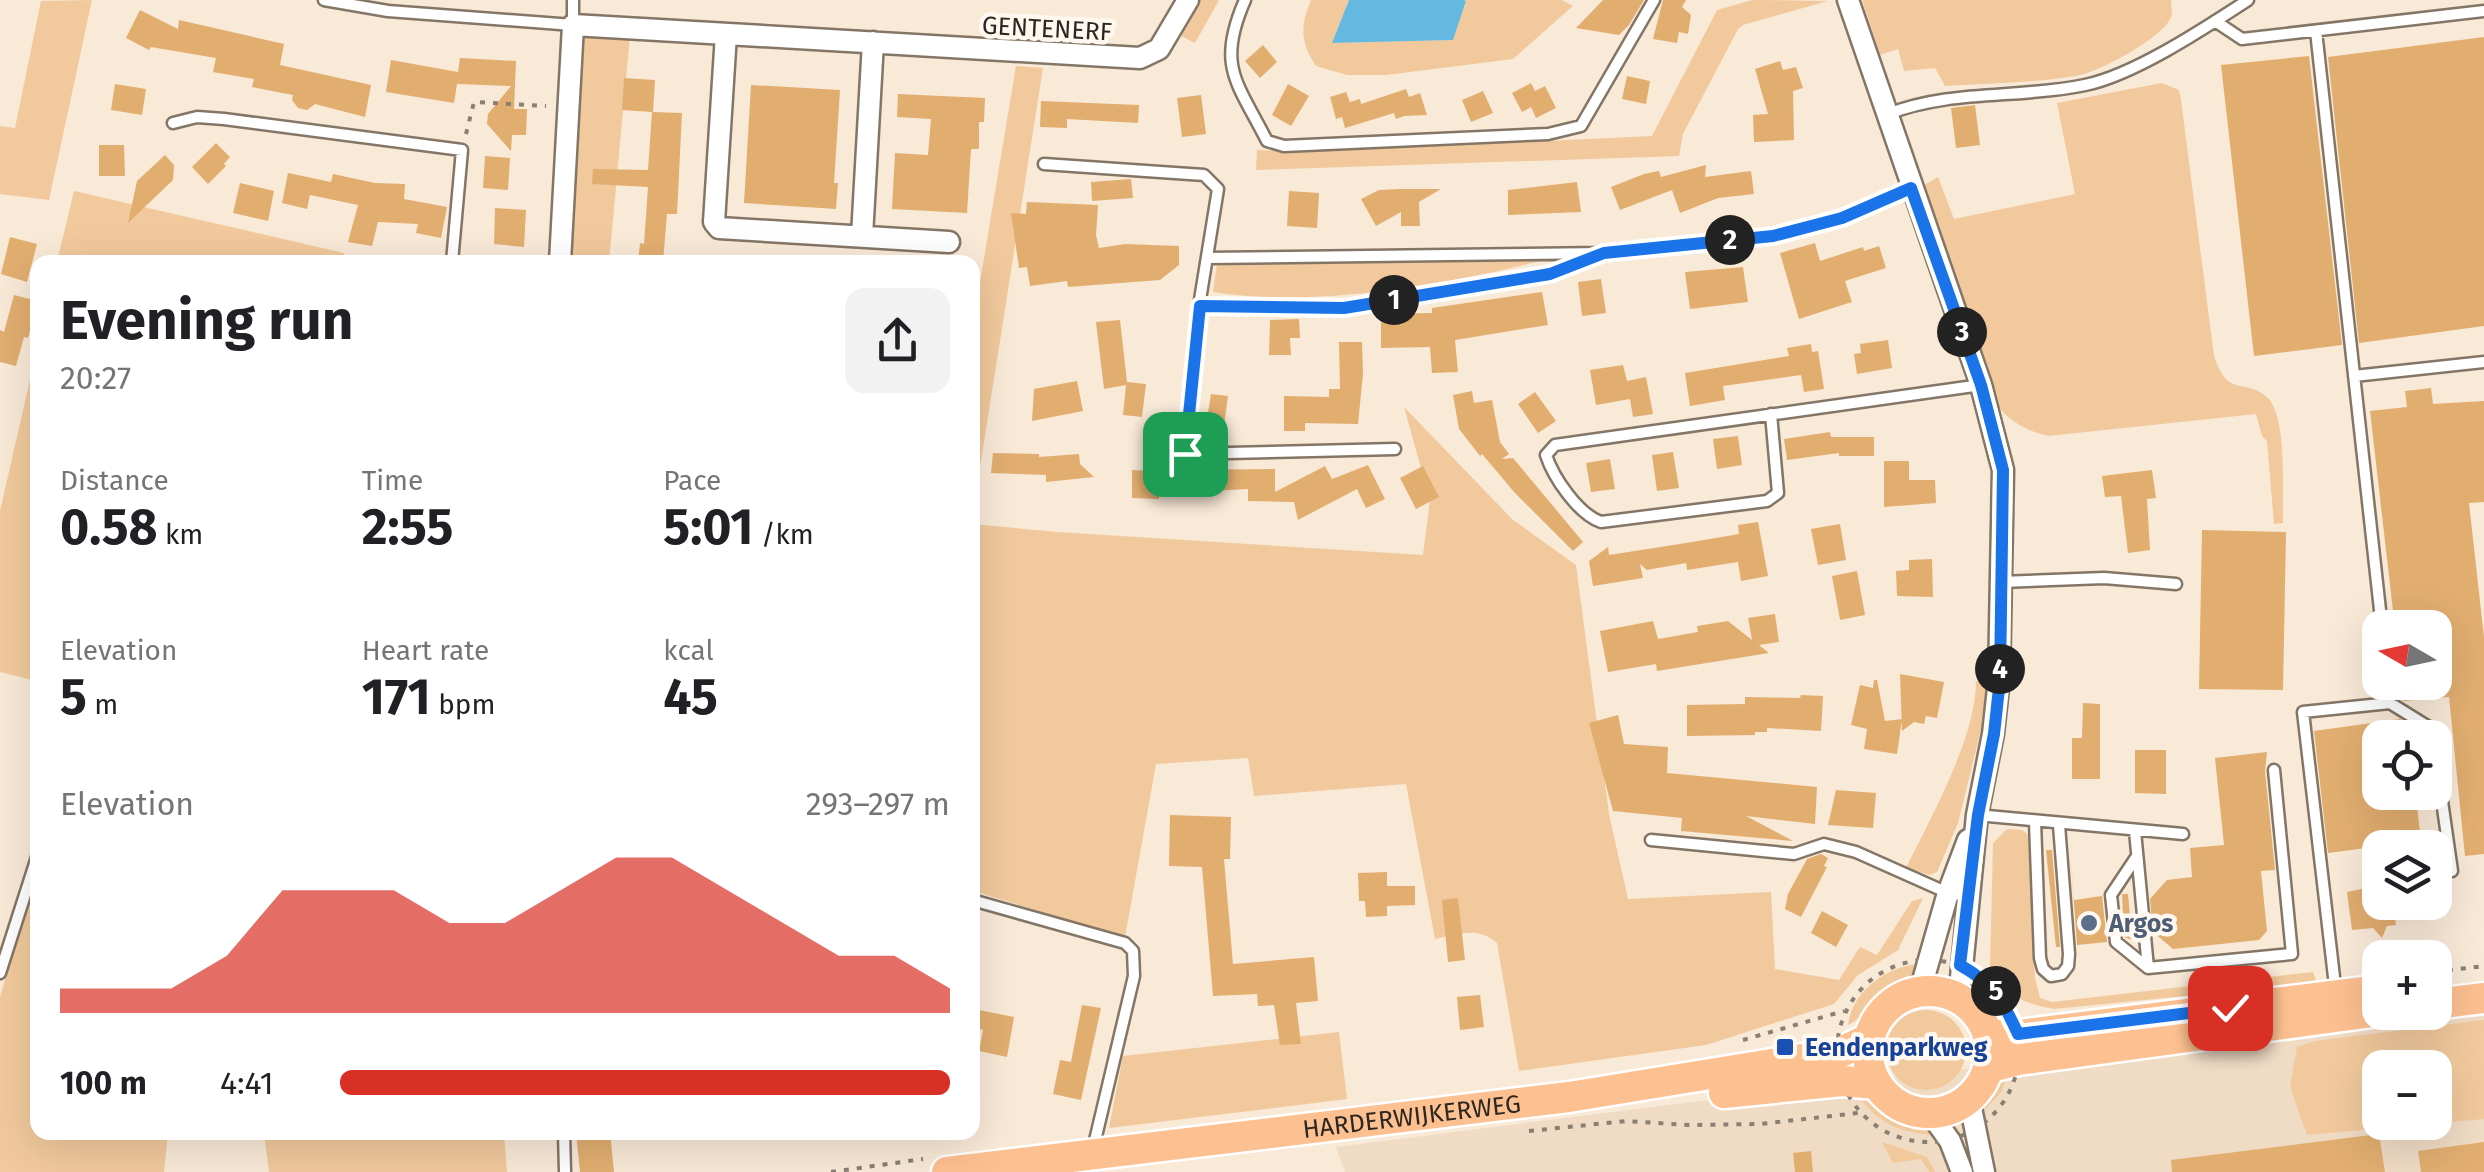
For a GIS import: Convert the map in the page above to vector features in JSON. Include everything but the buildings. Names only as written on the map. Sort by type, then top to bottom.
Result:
[{"type":"main road","points":[[2452,981],[2484,977]]},
{"type":"main road","points":[[2003,1049],[1972,1008],[1940,991],[1920,990],[1902,996],[1854,1036],[1876,1084],[1900,1105],[1930,1114],[1951,1109],[1970,1098],[2003,1049],[2362,992]]},
{"type":"main road","points":[[2452,1002],[2484,998]]},
{"type":"main road","points":[[2003,1049],[2362,1014]]},
{"type":"main road","name":"HARDERWIJKERWEG","points":[[1084,1163],[1710,1076],[1838,1053],[1854,1036]]},
{"type":"main road","name":"HARDERWIJKERWEG","points":[[947,1172],[1084,1163],[1842,1080],[1876,1084]]},
{"type":"street","name":"GENTENERF","points":[[572,25],[1140,58],[1158,49],[1188,0]]},
{"type":"street","points":[[1848,0],[1981,385],[2003,470],[2000,679],[1994,734],[1958,895],[1920,990]]},
{"type":"street","points":[[560,255],[572,25]]},
{"type":"street","points":[[726,34],[714,222],[719,228],[949,242]]},
{"type":"street","points":[[862,236],[873,42]]},
{"type":"street","points":[[1958,895],[1959,998]]},
{"type":"street","points":[[1970,1098],[1984,1172]]},
{"type":"street","points":[[1930,1114],[1950,1141],[1962,1172]]},
{"type":"lane","name":"GENTENERF","points":[[324,0],[388,10],[572,25]]},
{"type":"lane","points":[[572,25],[573,0]]},
{"type":"lane","points":[[1245,0],[1231,31],[1230,70],[1267,141],[1284,146],[1548,134],[1580,126],[1654,0]]},
{"type":"lane","points":[[1888,114],[1946,97],[2060,90],[2089,84],[2114,76],[2248,0]]},
{"type":"lane","points":[[2215,22],[2242,39],[2484,11]]},
{"type":"lane","points":[[2316,30],[2380,610]]},
{"type":"lane","points":[[173,123],[197,117],[224,119],[462,150],[453,255]]},
{"type":"lane","points":[[1044,164],[1204,175],[1218,189],[1200,306],[1185,454],[1395,449]]},
{"type":"lane","points":[[1207,258],[1604,253],[1773,236],[1842,218],[1911,188]]},
{"type":"lane","points":[[1200,306],[1344,308],[1550,274],[1604,253]]},
{"type":"lane","points":[[2354,376],[2484,362]]},
{"type":"lane","points":[[1771,414],[1778,493],[1768,501],[1601,522],[1590,518],[1550,469],[1546,455],[1555,445],[1771,414],[1981,385]]},
{"type":"lane","points":[[2001,582],[2104,578],[2176,584]]},
{"type":"lane","points":[[2336,996],[2303,712],[2390,703],[2416,720]]},
{"type":"lane","points":[[2138,855],[2111,895],[2116,942],[2148,968],[2292,954],[2274,770]]},
{"type":"lane","points":[[1978,815],[2183,834]]},
{"type":"lane","points":[[2035,822],[2040,958],[2043,969],[2051,976],[2062,974],[2068,966],[2069,954],[2059,825]]},
{"type":"lane","points":[[2135,831],[2148,968]]},
{"type":"lane","points":[[1651,840],[1794,854],[1824,844],[1856,852],[1958,895]]},
{"type":"lane","points":[[0,973],[30,891]]},
{"type":"lane","points":[[980,902],[1125,943],[1133,951],[1134,976],[1084,1163]]},
{"type":"lane","points":[[564,1140],[565,1172]]},
{"type":"path","points":[[462,150],[474,102],[570,107]]},
{"type":"path","points":[[1854,1036],[1844,1011],[1866,980],[1896,964],[1931,960],[1960,965],[1997,993],[2003,1049],[2015,1083],[1997,1112],[1976,1129],[1950,1141]]},
{"type":"path","points":[[2452,970],[2484,966]]},
{"type":"path","name":"HARDERWIJKERWEG","points":[[1530,1130],[1626,1121],[1760,1124],[1858,1113],[1890,1134],[1920,1141],[1950,1141]]},
{"type":"shaded area","points":[[92,0],[49,200],[0,194],[0,126],[15,128],[41,1]]},
{"type":"shaded area","points":[[1198,0],[1219,0],[1195,43],[1177,34]]},
{"type":"shaded area","points":[[1311,0],[1349,0],[1332,43],[1452,40],[1466,2],[1463,0],[1562,0],[1573,6],[1513,59],[1386,75],[1347,75],[1316,66],[1311,57],[1303,34]]},
{"type":"shaded area","points":[[1752,0],[1828,1],[1738,29],[1683,134],[1679,156],[1256,170],[1257,150],[1305,152],[1652,136],[1717,10]]},
{"type":"shaded area","points":[[1862,0],[2171,0],[2172,15],[2145,43],[2086,73],[2043,80],[1945,86],[1935,68],[1904,71],[1898,49],[1880,55]]},
{"type":"shaded area","points":[[584,32],[630,36],[610,255],[568,255]]},
{"type":"shaded area","points":[[1016,66],[1043,68],[980,468],[980,282]]},
{"type":"shaded area","points":[[2162,83],[2179,90],[2181,100],[2214,356],[2225,378],[2259,391],[2274,407],[2281,438],[2283,523],[2274,524],[2267,441],[2256,414],[2048,436],[2007,415],[1996,404],[1921,187],[1938,177],[1954,219],[2075,194],[2057,103]]},
{"type":"shaded area","points":[[74,191],[344,253],[344,255],[59,255]]},
{"type":"shaded area","points":[[1218,256],[1559,256],[1432,284],[1296,297],[1213,292]]},
{"type":"shaded area","points":[[30,380],[30,679],[0,672],[0,511]]},
{"type":"shaded area","points":[[1404,407],[1512,519],[1576,565],[1609,814],[1628,899],[1771,892],[1775,969],[1839,980],[1860,947],[1877,955],[1912,901],[1923,898],[1898,950],[1858,975],[1834,1004],[1706,1045],[1519,1071],[1497,943],[1475,933],[1435,939],[1406,784],[1254,796],[1248,758],[1156,764],[1125,937],[980,893],[980,525],[1423,555],[1430,500]]},
{"type":"shaded area","points":[[1976,681],[1987,682],[1988,701],[1958,823],[1937,872],[1930,875],[1906,868],[1960,752],[1969,727]]},
{"type":"shaded area","points":[[2007,829],[2022,830],[2028,835],[2035,978],[2040,998],[2052,1002],[2313,972],[2317,983],[2054,1009],[2025,1001],[2009,992],[1990,968],[1993,843]]},
{"type":"shaded area","points":[[29,897],[30,1140],[167,1140],[164,1172],[0,1172],[0,997]]},
{"type":"shaded area","points":[[1916,964],[1920,968],[1906,981],[1848,1025],[1863,992],[1882,976]]},
{"type":"shaded area","points":[[1970,977],[1987,988],[2008,1025],[1981,1007],[1973,994]]},
{"type":"shaded area","points":[[2484,1008],[2484,1172],[1345,1172],[1336,1147],[2362,1022],[2362,1030],[2452,1030],[2452,1012]]},
{"type":"shaded area","points":[[1918,1010],[1934,1010],[1955,1021],[1966,1050],[1955,1079],[1934,1090],[1918,1090],[1904,1084],[1892,1072],[1886,1058],[1886,1042],[1892,1028],[1904,1016]]},
{"type":"shaded area","points":[[2484,1020],[2484,1119],[2452,1122],[2452,1050],[2362,1050],[2362,1130],[2307,1135],[2290,1087],[2297,1047],[2315,1041],[2404,1030],[2452,1030],[2452,1024]]},
{"type":"shaded area","points":[[1339,1032],[1347,1099],[1109,1128],[1123,1056]]},
{"type":"shaded area","points":[[2010,1070],[2001,1092],[1979,1116],[1987,1088]]},
{"type":"shaded area","points":[[1858,1096],[1910,1116],[1933,1135],[1891,1125]]},
{"type":"shaded area","points":[[265,1140],[505,1140],[507,1172],[269,1172]]},
{"type":"shaded area","points":[[1882,1142],[1927,1157],[1935,1172],[1929,1172],[1921,1159],[1893,1163]]},
{"type":"water","points":[[1349,0],[1466,1],[1453,40],[1332,43]]},
{"type":"place","name":"Argos","points":[[2089,923]]},
{"type":"place","name":"Eendenparkweg","points":[[1785,1047]]},
{"type":"route","points":[[1185,454],[1200,306],[1344,308],[1550,274],[1604,253],[1773,236],[1842,218],[1911,188],[1981,385],[2003,470],[2000,679],[1960,965],[1990,984],[2004,1002],[2018,1034],[2230,1008]]}]
